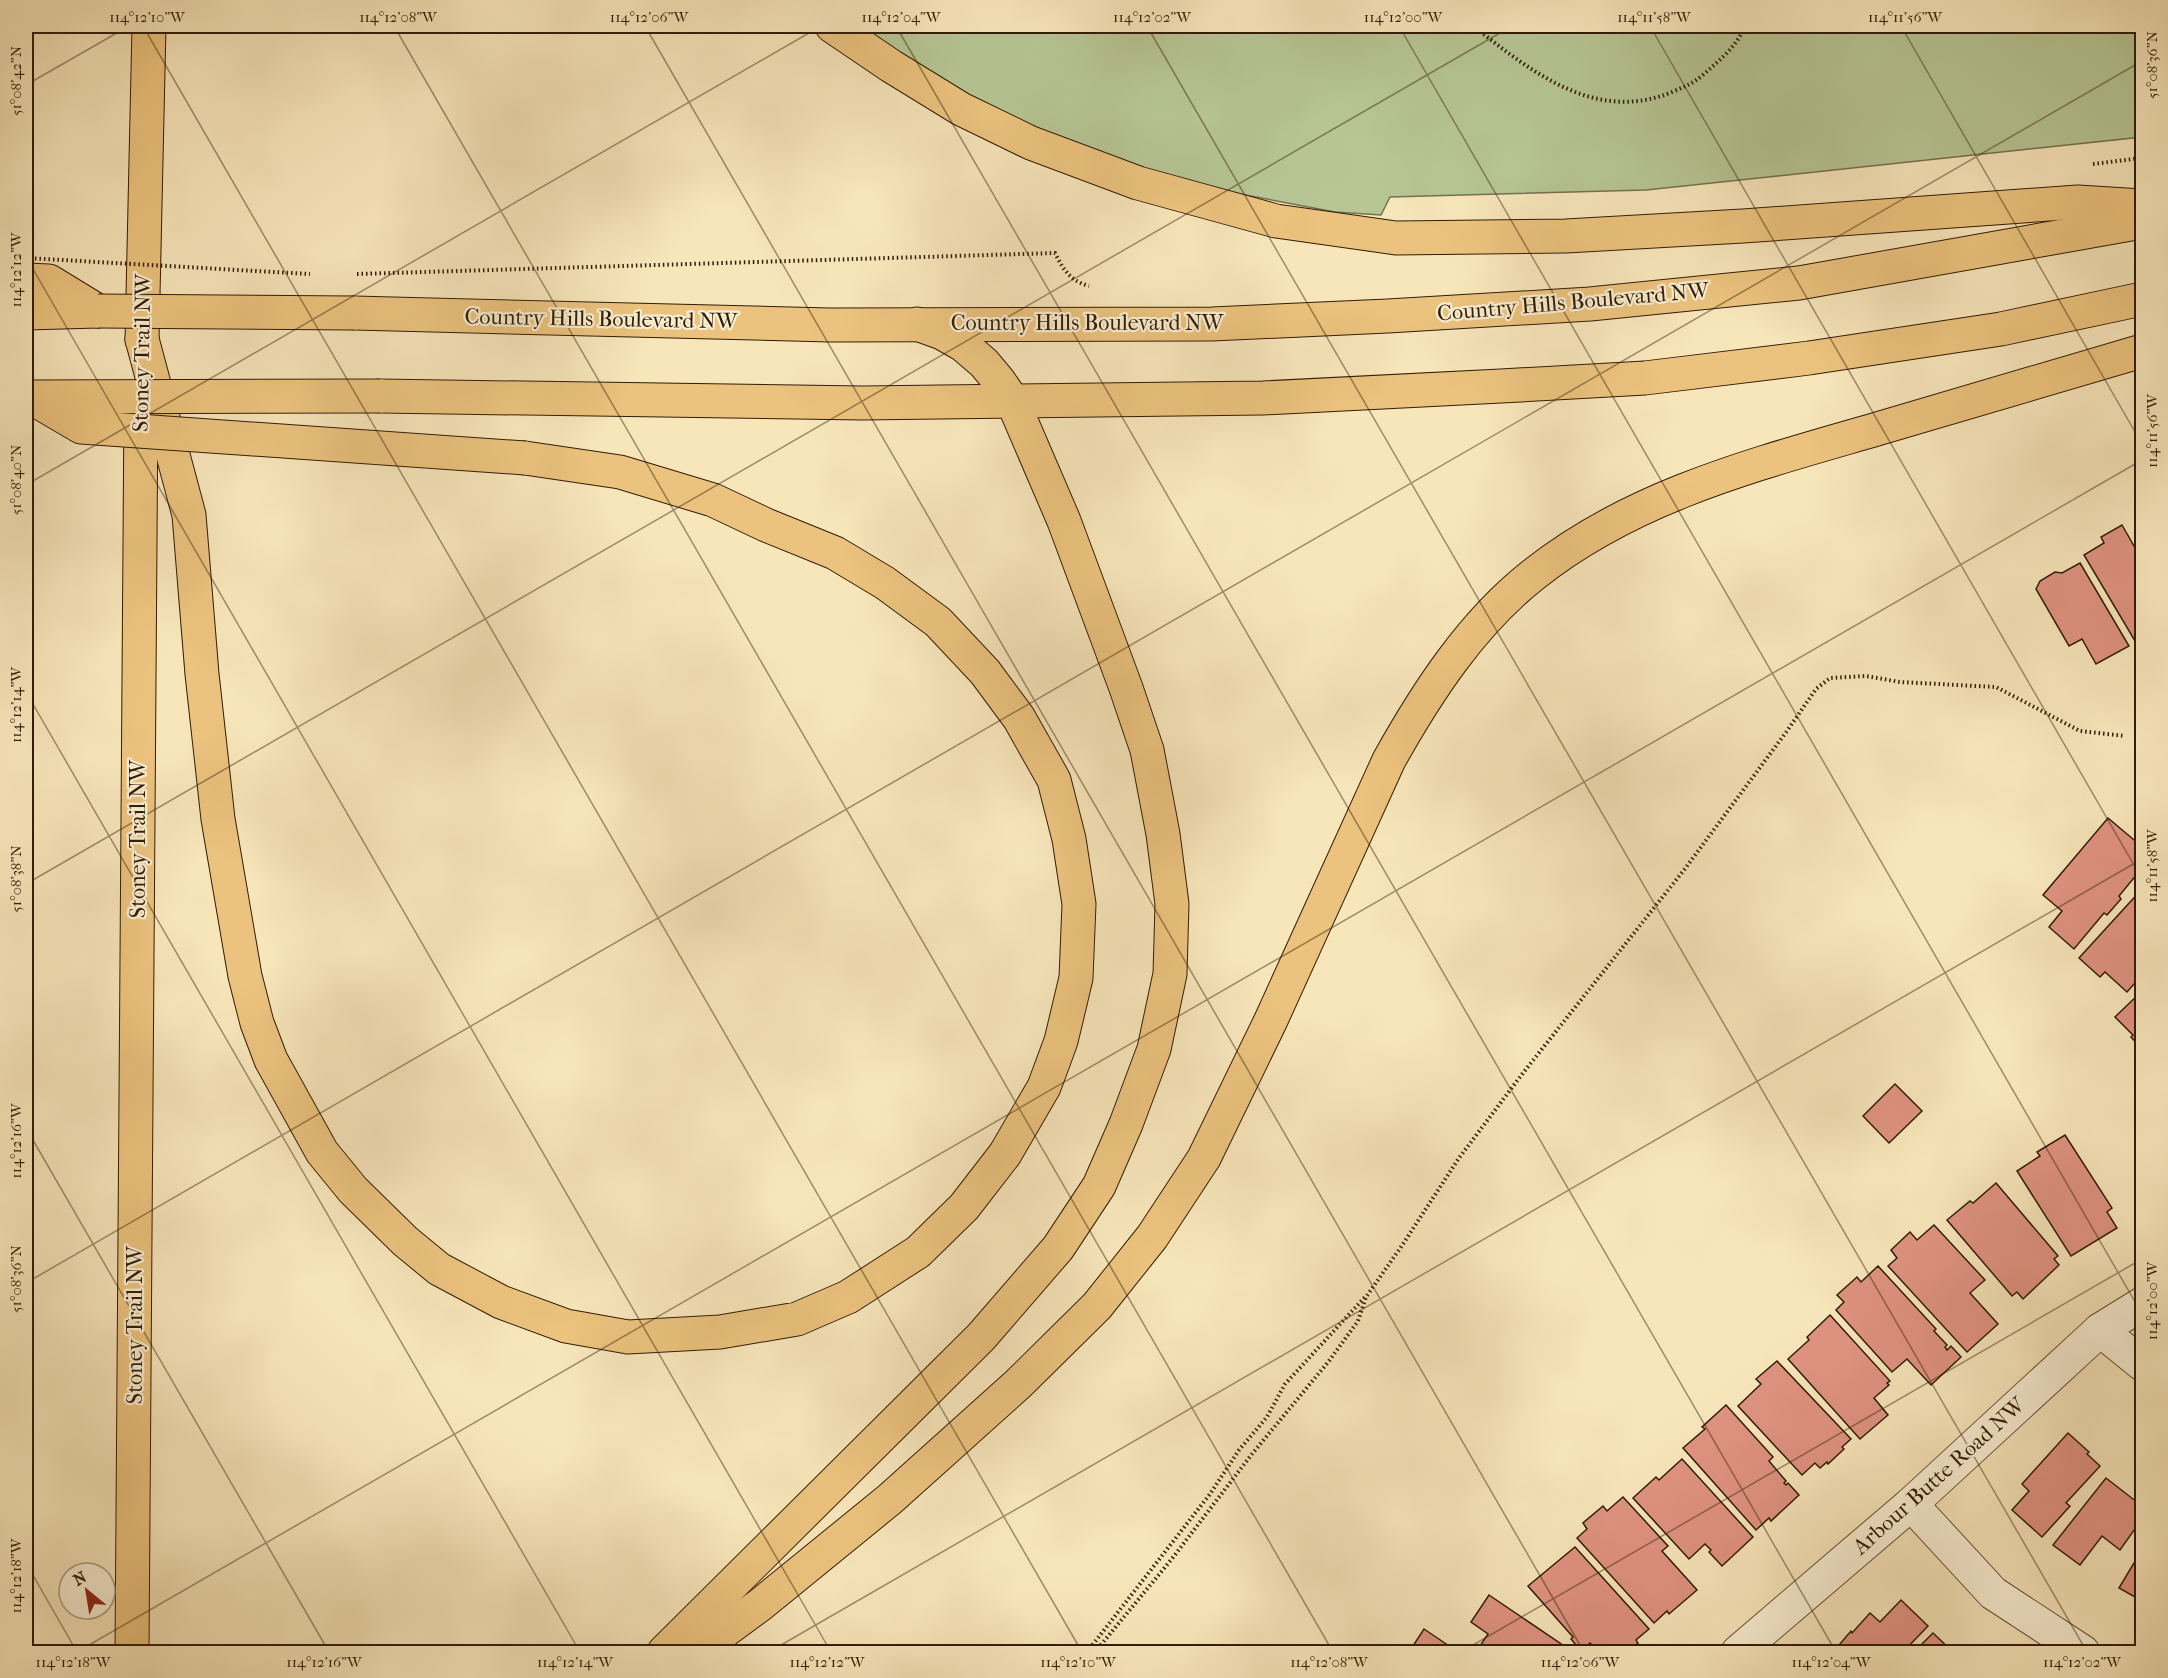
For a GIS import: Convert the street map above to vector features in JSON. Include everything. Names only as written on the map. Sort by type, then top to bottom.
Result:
[{"type":"main road","name":"Stoney Trail NW","points":[[132,1653],[142,339],[149,26]]},
{"type":"main road","points":[[832,26],[961,109],[1031,143],[1138,183],[1276,221],[1396,238],[1566,237],[1755,226],[2078,202],[2142,206]]},
{"type":"main road","name":"Country Hills Boulevard NW","points":[[26,313],[98,311],[354,313],[830,325],[1212,324],[1590,304],[1799,282],[2142,222]]},
{"type":"main road","points":[[26,280],[49,281],[98,311]]},
{"type":"main road","points":[[28,397],[380,396],[863,403],[1012,399],[1263,398],[1645,378],[1809,358],[2001,329],[2142,299]]},
{"type":"main road","points":[[664,1653],[981,1337],[1058,1248],[1099,1186],[1126,1124],[1154,1048],[1170,974],[1172,904],[1163,834],[1147,750],[1064,521],[1012,399],[984,363],[963,345],[942,333],[917,324]]},
{"type":"main road","points":[[28,397],[81,427],[525,458],[620,472],[713,500],[766,525],[835,553],[885,583],[938,622],[985,672],[1019,718],[1054,780],[1069,839],[1079,904],[1076,978],[1061,1041],[1044,1086],[1005,1154],[964,1207],[918,1252],[848,1297],[797,1319],[720,1332],[628,1337],[566,1326],[501,1302],[440,1269],[405,1241],[352,1190],[322,1152],[271,1060],[257,1023],[245,976],[218,819],[202,674],[189,515],[142,339]]},
{"type":"main road","points":[[696,1653],[760,1605],[890,1499],[1018,1384],[1097,1306],[1152,1237],[1204,1158],[1271,1020],[1389,760],[1409,725],[1445,669],[1494,612],[1532,575],[1574,545],[1635,510],[1680,490],[1764,462],[2142,351]]},
{"type":"street","name":"Arbour Butte Road NW","points":[[1738,1653],[1911,1504],[2100,1330],[2142,1304]]},
{"type":"street","points":[[2100,1330],[2142,1364]]},
{"type":"street","points":[[1911,1504],[1993,1593],[2083,1653]]},
{"type":"path","points":[[1473,26],[1553,82],[1587,97],[1623,103],[1657,99],[1693,83],[1726,55],[1745,26]]},
{"type":"path","points":[[355,274],[1055,253],[1065,273],[1074,281],[1087,286],[1098,286]]},
{"type":"path","points":[[26,258],[320,274]]},
{"type":"path","points":[[1087,1653],[1210,1494],[1239,1450],[1267,1417],[1285,1384],[1366,1297],[1473,1139],[1684,870],[1787,732],[1816,689],[1830,678],[1866,676],[1900,682],[1996,687],[2080,731],[2125,736]]},
{"type":"path","points":[[1095,1653],[1171,1560],[1252,1454],[1329,1361],[1358,1321],[1366,1297]]},
{"type":"green space","points":[[851,26],[2142,26],[2142,137],[1646,190],[1390,197],[1381,215],[1335,212],[1177,182],[1009,121]]},
{"type":"building","points":[[2142,505],[2142,523],[2135,509]]},
{"type":"building","points":[[2122,525],[2142,560],[2142,637],[2135,641],[2084,555],[2104,543],[2101,537]]},
{"type":"building","points":[[2080,563],[2129,646],[2096,664],[2082,639],[2069,646],[2036,589],[2040,581],[2055,572],[2062,573]]},
{"type":"building","points":[[2108,818],[2140,845],[2136,849],[2142,855],[2142,868],[2119,896],[2121,899],[2107,915],[2104,913],[2074,949],[2049,927],[2062,911],[2043,895]]},
{"type":"building","points":[[2142,889],[2142,975],[2127,992],[2105,972],[2100,977],[2079,958]]},
{"type":"building","points":[[2142,991],[2142,1049],[2131,1037],[2133,1035],[2115,1017]]},
{"type":"building","points":[[1895,1084],[1922,1111],[1889,1143],[1863,1116]]},
{"type":"building","points":[[2065,1135],[2112,1208],[2107,1212],[2117,1228],[2071,1256],[2017,1171],[2040,1156],[2037,1152]]},
{"type":"building","points":[[1996,1183],[2058,1256],[2054,1259],[2059,1265],[2023,1299],[2017,1292],[2012,1296],[1947,1220],[1970,1201],[1973,1203]]},
{"type":"building","points":[[1934,1225],[1985,1280],[1970,1293],[1998,1324],[1967,1352],[1888,1266],[1897,1258],[1891,1250],[1910,1232],[1917,1240]]},
{"type":"building","points":[[1878,1266],[1936,1329],[1934,1331],[1947,1345],[1945,1347],[1947,1350],[1951,1346],[1961,1357],[1931,1385],[1907,1359],[1892,1372],[1836,1310],[1844,1302],[1837,1295],[1857,1277],[1861,1282]]},
{"type":"building","points":[[1830,1315],[1890,1381],[1887,1383],[1889,1385],[1874,1398],[1888,1415],[1860,1439],[1788,1359],[1809,1340],[1807,1337]]},
{"type":"building","points":[[1777,1361],[1851,1439],[1828,1464],[1827,1462],[1820,1468],[1815,1463],[1802,1475],[1738,1406],[1761,1384],[1756,1379]]},
{"type":"building","points":[[1726,1405],[1773,1457],[1769,1461],[1786,1481],[1784,1483],[1786,1485],[1788,1483],[1799,1495],[1771,1521],[1769,1518],[1756,1530],[1683,1448],[1705,1429],[1702,1427]]},
{"type":"building","points":[[2068,1433],[2089,1452],[2087,1454],[2100,1466],[2066,1503],[2070,1506],[2042,1537],[2012,1510],[2029,1491],[2022,1484]]},
{"type":"building","points":[[1682,1459],[1753,1537],[1722,1566],[1705,1544],[1689,1559],[1633,1498],[1656,1477],[1659,1480]]},
{"type":"building","points":[[2106,1478],[2142,1506],[2142,1519],[2120,1550],[2102,1536],[2080,1565],[2053,1545]]},
{"type":"building","points":[[1623,1497],[1668,1546],[1662,1551],[1697,1590],[1669,1614],[1667,1611],[1654,1623],[1577,1538],[1587,1529],[1583,1523],[1603,1506],[1607,1511]]},
{"type":"building","points":[[2142,1544],[2142,1601],[2119,1588],[2137,1558],[2135,1557]]},
{"type":"building","points":[[1575,1547],[1649,1629],[1627,1652],[1595,1652],[1597,1650],[1590,1643],[1581,1651],[1571,1639],[1573,1637],[1528,1586]]},
{"type":"building","points":[[1489,1595],[1573,1652],[1476,1652],[1488,1634],[1471,1622]]},
{"type":"building","points":[[1901,1600],[1928,1626],[1903,1652],[1833,1652],[1870,1613],[1880,1622]]},
{"type":"building","points":[[1424,1629],[1458,1652],[1409,1652]]},
{"type":"building","points":[[1933,1633],[1953,1652],[1914,1652]]}]
